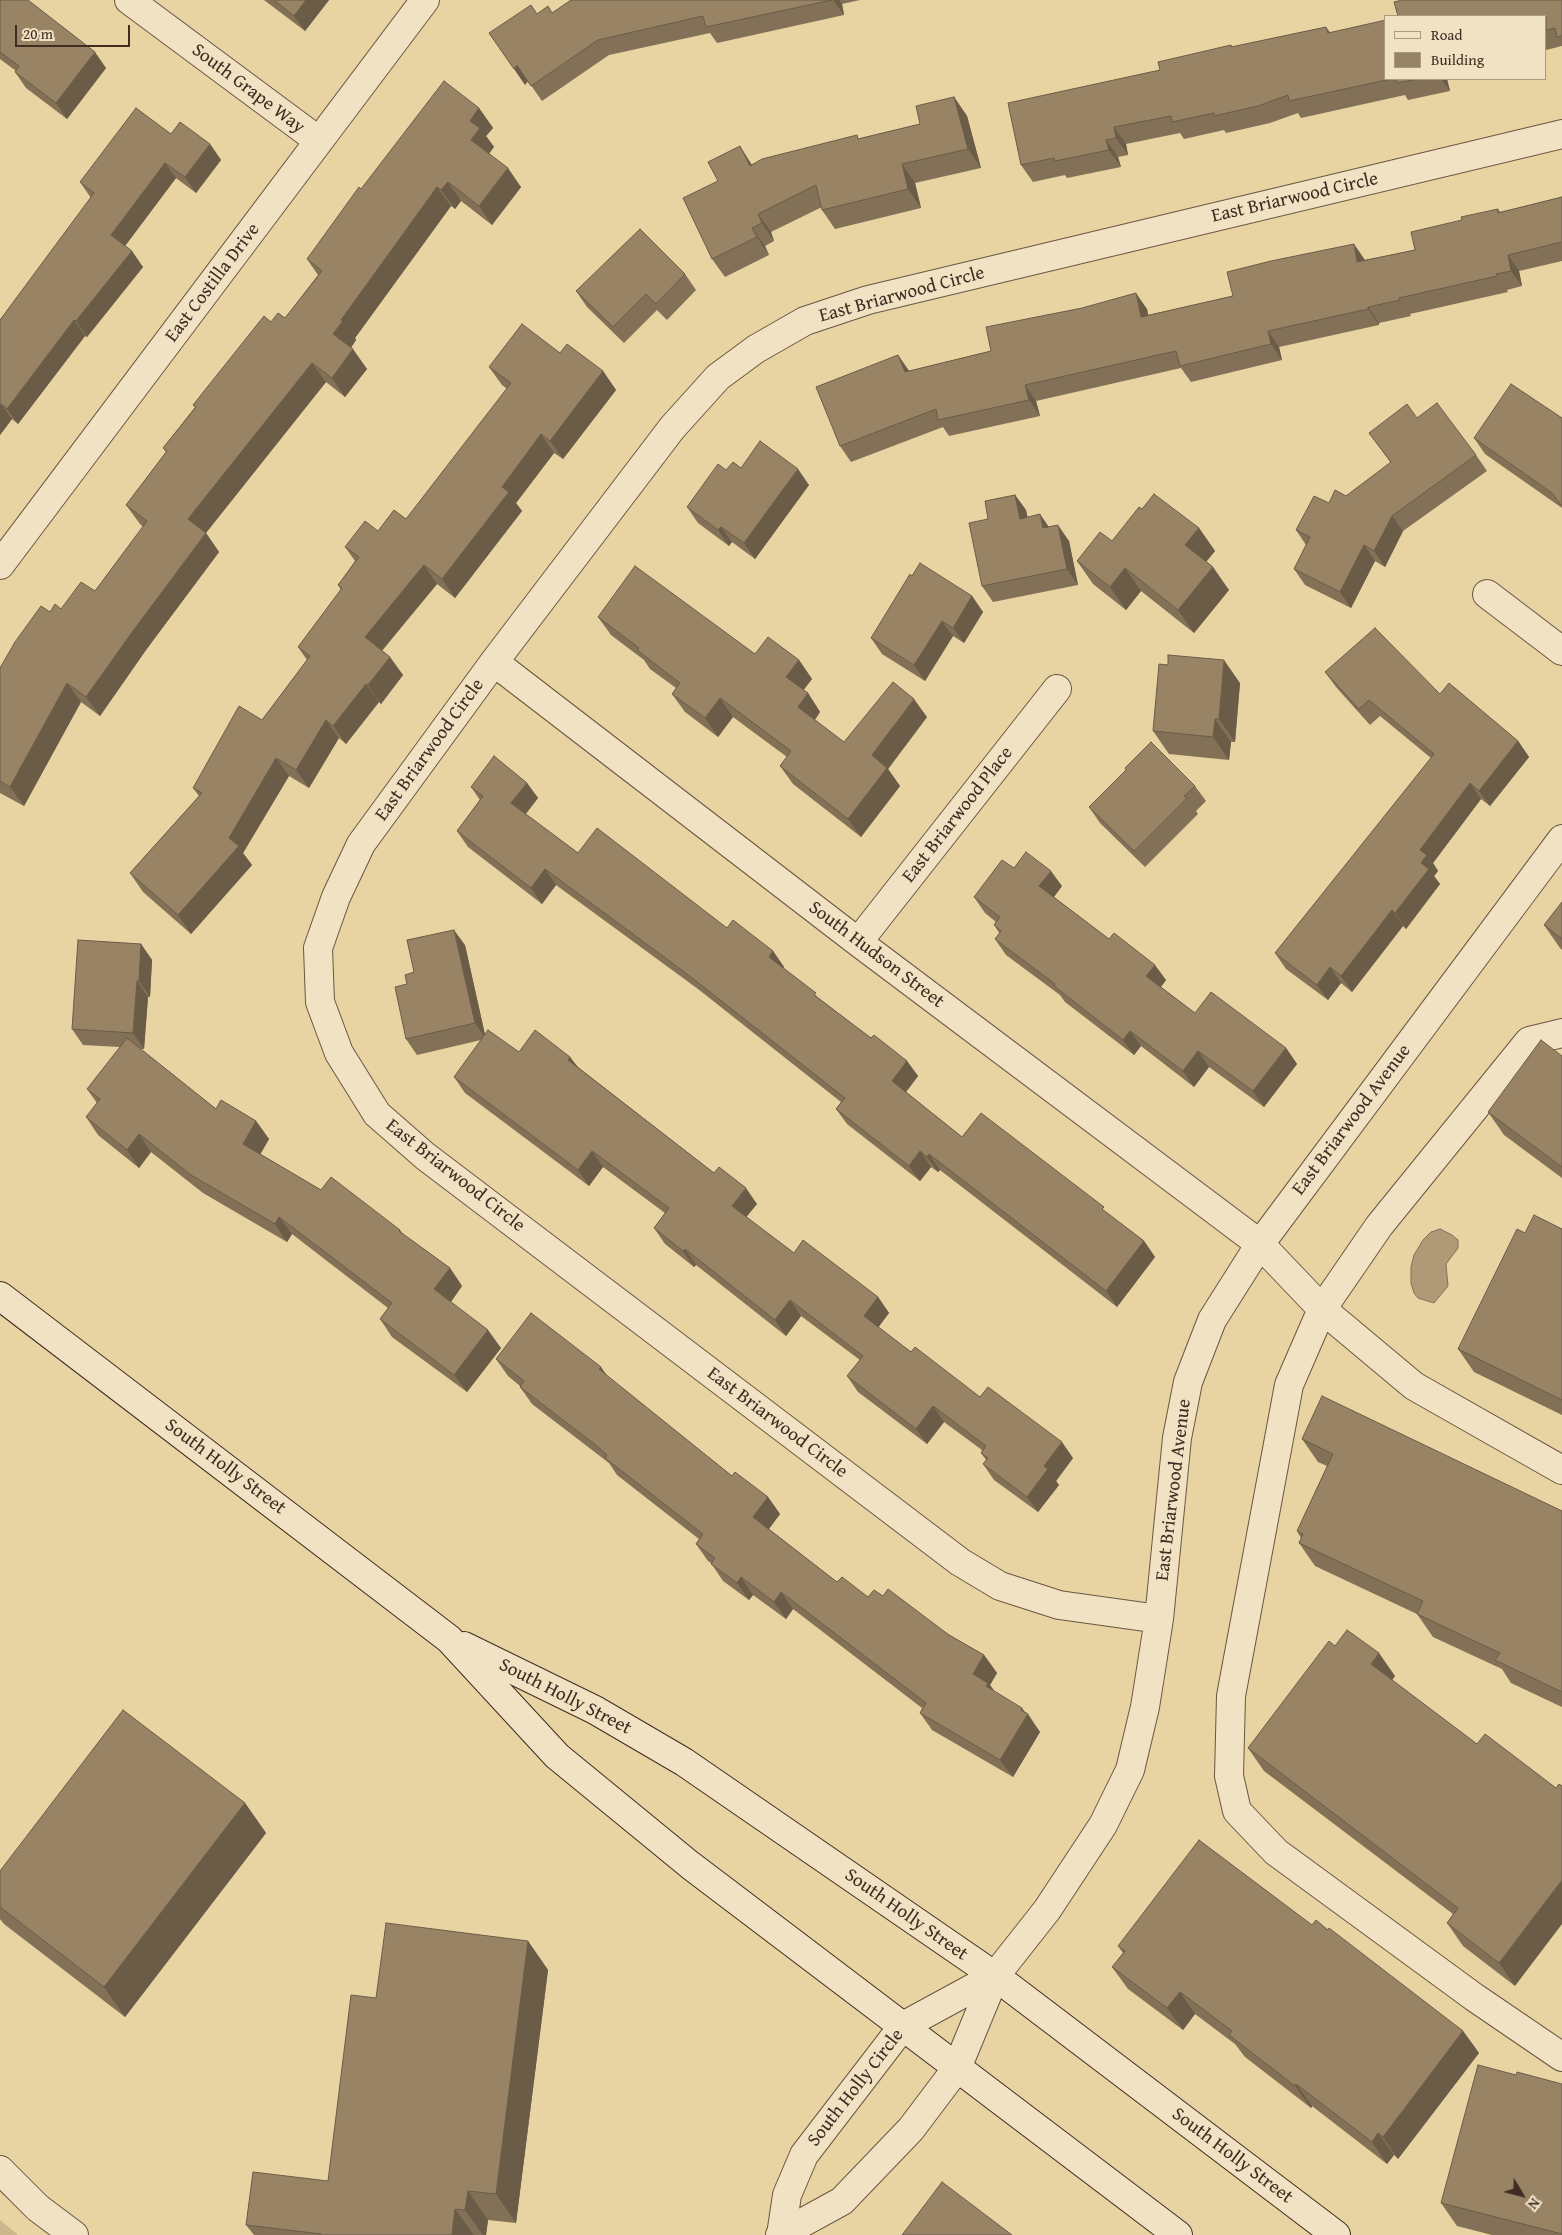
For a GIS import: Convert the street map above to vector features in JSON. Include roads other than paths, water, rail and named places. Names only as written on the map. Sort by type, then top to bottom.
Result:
[{"type":"street","name":"South Grape Way","points":[[129,0],[319,142]]},
{"type":"street","name":"East Costilla Drive","points":[[0,565],[425,0]]},
{"type":"street","name":"East Briarwood Circle","points":[[1159,1619],[1059,1605],[1000,1586],[960,1562],[425,1156],[377,1114],[339,1053],[320,1002],[318,948],[336,897],[361,844],[494,662],[672,428],[718,377],[756,349],[804,322],[868,300],[1562,134]]},
{"type":"street","points":[[1486,594],[1562,651]]},
{"type":"street","name":"South Hudson Street","points":[[494,662],[858,942],[1260,1244],[1322,1309],[1414,1386],[1562,1470]]},
{"type":"street","name":"East Briarwood Place","points":[[858,942],[1058,689]]},
{"type":"street","name":"East Briarwood Avenue","points":[[995,1976],[1047,1910],[1103,1825],[1130,1770],[1145,1707],[1159,1619],[1177,1438],[1188,1382],[1212,1320],[1260,1244],[1562,839]]},
{"type":"street","points":[[1562,1033],[1529,1041],[1379,1226],[1322,1309],[1289,1384],[1231,1696],[1228,1776],[1238,1811],[1276,1852],[1474,1997],[1562,2056]]},
{"type":"street","name":"South Holly Street","points":[[0,1296],[449,1638],[557,1756],[690,1865],[1178,2235]]},
{"type":"street","name":"South Holly Street","points":[[449,1638],[596,1710],[684,1762],[995,1976],[1336,2235]]},
{"type":"street","name":"South Holly Circle","points":[[780,2235],[787,2195],[804,2155],[903,2026],[995,1976]]},
{"type":"street","name":"South Holly Circle","points":[[780,2235],[842,2201],[911,2129],[957,2068],[995,1976]]},
{"type":"street","points":[[0,2170],[38,2208],[74,2235]]}]
